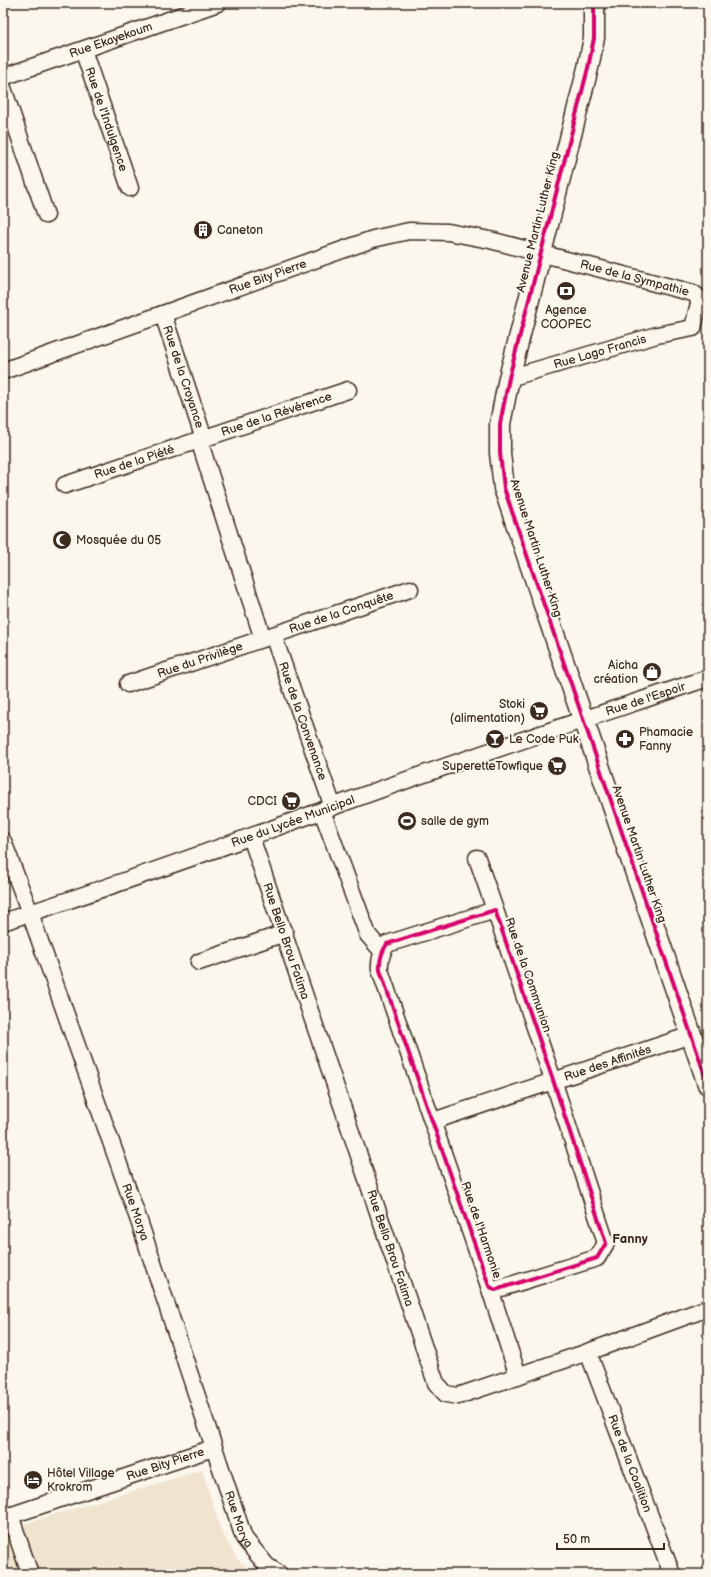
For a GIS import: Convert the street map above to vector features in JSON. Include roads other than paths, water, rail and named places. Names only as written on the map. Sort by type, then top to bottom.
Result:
[{"type":"street","name":"Rue Ekayekoum","points":[[3,77],[218,3]]},
{"type":"street","name":"Avenue Martin Luther King","points":[[594,3],[594,38],[588,68],[509,378],[500,424],[500,453],[504,488],[708,1084]]},
{"type":"street","name":"Rue de l'Indulgence","points":[[83,50],[130,188]]},
{"type":"street","points":[[3,88],[46,214]]},
{"type":"street","name":"Rue Bity Pierre","points":[[3,371],[373,239],[409,232],[448,232],[490,240],[540,253]]},
{"type":"street","name":"Rue de la Sympathie","points":[[540,253],[693,293],[698,297],[699,303],[693,328]]},
{"type":"street","name":"Rue de la Croyance","points":[[163,314],[202,440],[268,637]]},
{"type":"street","name":"Rue Lago Francis","points":[[509,378],[657,335],[693,328]]},
{"type":"street","name":"Rue de la Révérence","points":[[202,440],[348,390]]},
{"type":"street","name":"Rue de la Piété","points":[[65,484],[202,440]]},
{"type":"street","name":"Rue de la Conquête","points":[[268,637],[410,589]]},
{"type":"street","name":"Rue du Privilège","points":[[128,684],[268,637]]},
{"type":"street","name":"Rue de la Convenance","points":[[268,637],[327,809],[368,935],[382,951]]},
{"type":"street","name":"Rue de l'Espoir","points":[[583,720],[708,678]]},
{"type":"street","name":"Rue du Lycée Municipal","points":[[3,922],[251,837],[583,720]]},
{"type":"street","name":"Rue Bello Brou Fatima","points":[[251,837],[285,933],[436,1383],[446,1394],[458,1396],[588,1352],[708,1308]]},
{"type":"street","name":"Rue Morya","points":[[3,841],[139,1221],[244,1538],[267,1566],[279,1574]]},
{"type":"street","points":[[477,858],[495,910]]},
{"type":"street","name":"Rue de la Communion","points":[[382,951],[387,944],[495,910],[553,1080]]},
{"type":"street","points":[[199,962],[285,933]]},
{"type":"street","points":[[382,951],[379,961],[380,970],[432,1120]]},
{"type":"street","name":"Rue des Affinités","points":[[432,1120],[691,1035]]},
{"type":"street","name":"Rue de l'Harmonie","points":[[432,1120],[489,1286],[495,1290],[597,1258],[606,1243],[553,1080]]},
{"type":"street","points":[[489,1286],[518,1376]]},
{"type":"street","name":"Rue de la Coalition","points":[[588,1352],[672,1574]]},
{"type":"street","name":"Rue Bity Pierre","points":[[7,1517],[213,1448]]},
{"type":"street","points":[[7,1517],[30,1574]]},
{"type":"place","name":"Caneton","points":[[203,230]]},
{"type":"place","name":"Agence COOPEC","points":[[566,291]]},
{"type":"place","name":"Mosquée du 05","points":[[62,540]]},
{"type":"place","name":"Aicha création","points":[[652,672]]},
{"type":"place","name":"Stoki (alimentation)","points":[[539,711]]},
{"type":"place","name":"Le Code Puk","points":[[495,739]]},
{"type":"place","name":"Phamacie Fanny","points":[[625,739]]},
{"type":"place","name":"SuperetteTowfique","points":[[557,766]]},
{"type":"place","name":"CDCI","points":[[291,801]]},
{"type":"place","name":"salle de gym","points":[[407,821]]},
{"type":"place","name":"Hôtel Village Krokrom","points":[[33,1480]]},
{"type":"district","name":"Fanny","points":[[630,1239]]}]
